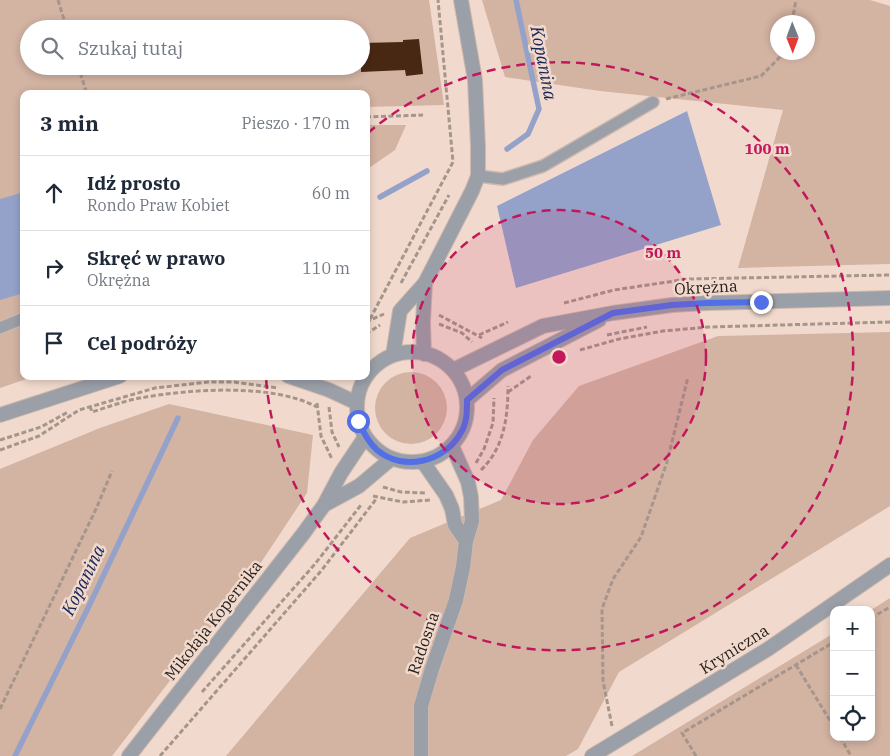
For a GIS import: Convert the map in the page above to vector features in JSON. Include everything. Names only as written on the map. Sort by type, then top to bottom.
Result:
[{"type":"street","points":[[393,355],[400,310],[425,283],[478,176],[475,80],[461,0]]},
{"type":"street","points":[[424,354],[425,283]]},
{"type":"street","name":"Okrężna","points":[[453,370],[543,326],[613,313],[672,305],[707,303],[890,298]]},
{"type":"street","name":"Okrężna","points":[[467,400],[502,370],[613,313]]},
{"type":"street","points":[[364,380],[357,403],[358,421],[365,437],[377,450],[391,459],[423,462],[438,456],[452,446],[461,433],[467,417],[467,400],[462,384],[453,370],[440,360],[424,354],[408,352],[393,355],[380,362],[370,371]]},
{"type":"street","points":[[0,415],[108,380]]},
{"type":"street","points":[[300,380],[329,390],[357,403]]},
{"type":"street","name":"Mikołaja Kopernika","points":[[129,756],[324,504],[341,473],[365,437]]},
{"type":"street","name":"Radosna","points":[[421,756],[421,706],[456,600],[463,568],[466,541],[472,521],[468,482],[452,446]]},
{"type":"street","name":"Mikołaja Kopernika","points":[[324,504],[364,490],[391,459]]},
{"type":"street","points":[[423,462],[444,491],[452,509],[455,526],[466,541]]},
{"type":"street","name":"Kryniczna","points":[[592,756],[768,649],[890,565]]},
{"type":"lane","points":[[478,176],[504,179],[543,166],[653,102]]},
{"type":"lane","points":[[0,328],[20,320]]},
{"type":"path","points":[[58,0],[64,20]]},
{"type":"path","points":[[370,319],[453,162],[438,0]]},
{"type":"path","points":[[793,15],[796,0]]},
{"type":"path","points":[[653,102],[761,76],[777,60]]},
{"type":"path","points":[[81,75],[85,90]]},
{"type":"path","points":[[370,117],[423,115]]},
{"type":"path","points":[[399,287],[449,195]]},
{"type":"path","points":[[381,324],[387,312]]},
{"type":"path","points":[[574,351],[619,339],[663,331],[709,327],[890,322]]},
{"type":"path","points":[[602,336],[656,325]]},
{"type":"path","points":[[508,392],[538,370]]},
{"type":"path","points":[[616,743],[603,681],[602,609],[613,579],[641,537],[668,462],[688,377]]},
{"type":"path","points":[[503,386],[508,380]]},
{"type":"path","points":[[0,450],[39,436],[79,410],[155,388],[208,382],[234,382],[281,389]]},
{"type":"path","points":[[88,400],[92,412],[138,399],[179,393],[249,391],[285,396],[308,402],[318,407]]},
{"type":"path","points":[[494,396],[498,391]]},
{"type":"path","points":[[328,406],[316,398],[321,436],[341,473]]},
{"type":"path","points":[[0,440],[41,427],[80,405]]},
{"type":"path","points":[[0,709],[112,471]]},
{"type":"path","points":[[364,490],[374,490]]},
{"type":"path","points":[[199,696],[315,564],[364,490]]},
{"type":"path","points":[[160,756],[321,571],[377,498],[364,490]]},
{"type":"path","points":[[875,615],[890,606]]},
{"type":"path","points":[[696,756],[682,733],[830,644]]},
{"type":"path","points":[[796,665],[830,720]]},
{"type":"path","points":[[842,741],[851,756]]},
{"type":"shaded area","points":[[0,0],[429,0],[444,105],[370,107],[370,90],[20,90],[20,380],[23,380],[0,388]]},
{"type":"shaded area","points":[[482,0],[870,0],[890,6],[890,264],[738,268],[783,110],[600,91],[505,77]]},
{"type":"shaded area","points":[[370,125],[406,125],[395,150],[370,167]]},
{"type":"shaded area","points":[[890,332],[890,506],[619,672],[578,749],[566,756],[226,756],[410,538],[501,500],[533,440],[579,386],[718,336]]},
{"type":"shaded area","points":[[418,372],[437,382],[445,394],[447,408],[445,422],[437,434],[425,442],[404,444],[385,434],[377,422],[375,401],[385,382],[397,374]]},
{"type":"shaded area","points":[[169,404],[313,435],[307,493],[262,561],[112,756],[0,756],[0,469],[100,428]]},
{"type":"shaded area","points":[[890,598],[890,756],[632,756],[830,635],[830,741],[875,741],[875,607]]},
{"type":"water","points":[[687,111],[721,225],[516,288],[497,206]]},
{"type":"water","points":[[20,193],[20,294],[0,300],[0,199]]},
{"type":"building","points":[[419,39],[423,74],[406,76],[405,70],[370,72],[370,43],[403,42],[403,40]]},
{"type":"waterway","name":"Kopanina","points":[[507,149],[528,134],[539,109],[516,0]]},
{"type":"waterway","name":"Kopanina","points":[[380,197],[427,171]]},
{"type":"waterway","name":"Kopanina","points":[[15,756],[178,418]]},
{"type":"route","points":[[358,421],[365,437],[377,450],[391,459],[423,462],[438,456],[452,446],[461,433],[467,417],[467,400],[502,370],[613,313],[672,305],[761,302]]}]
